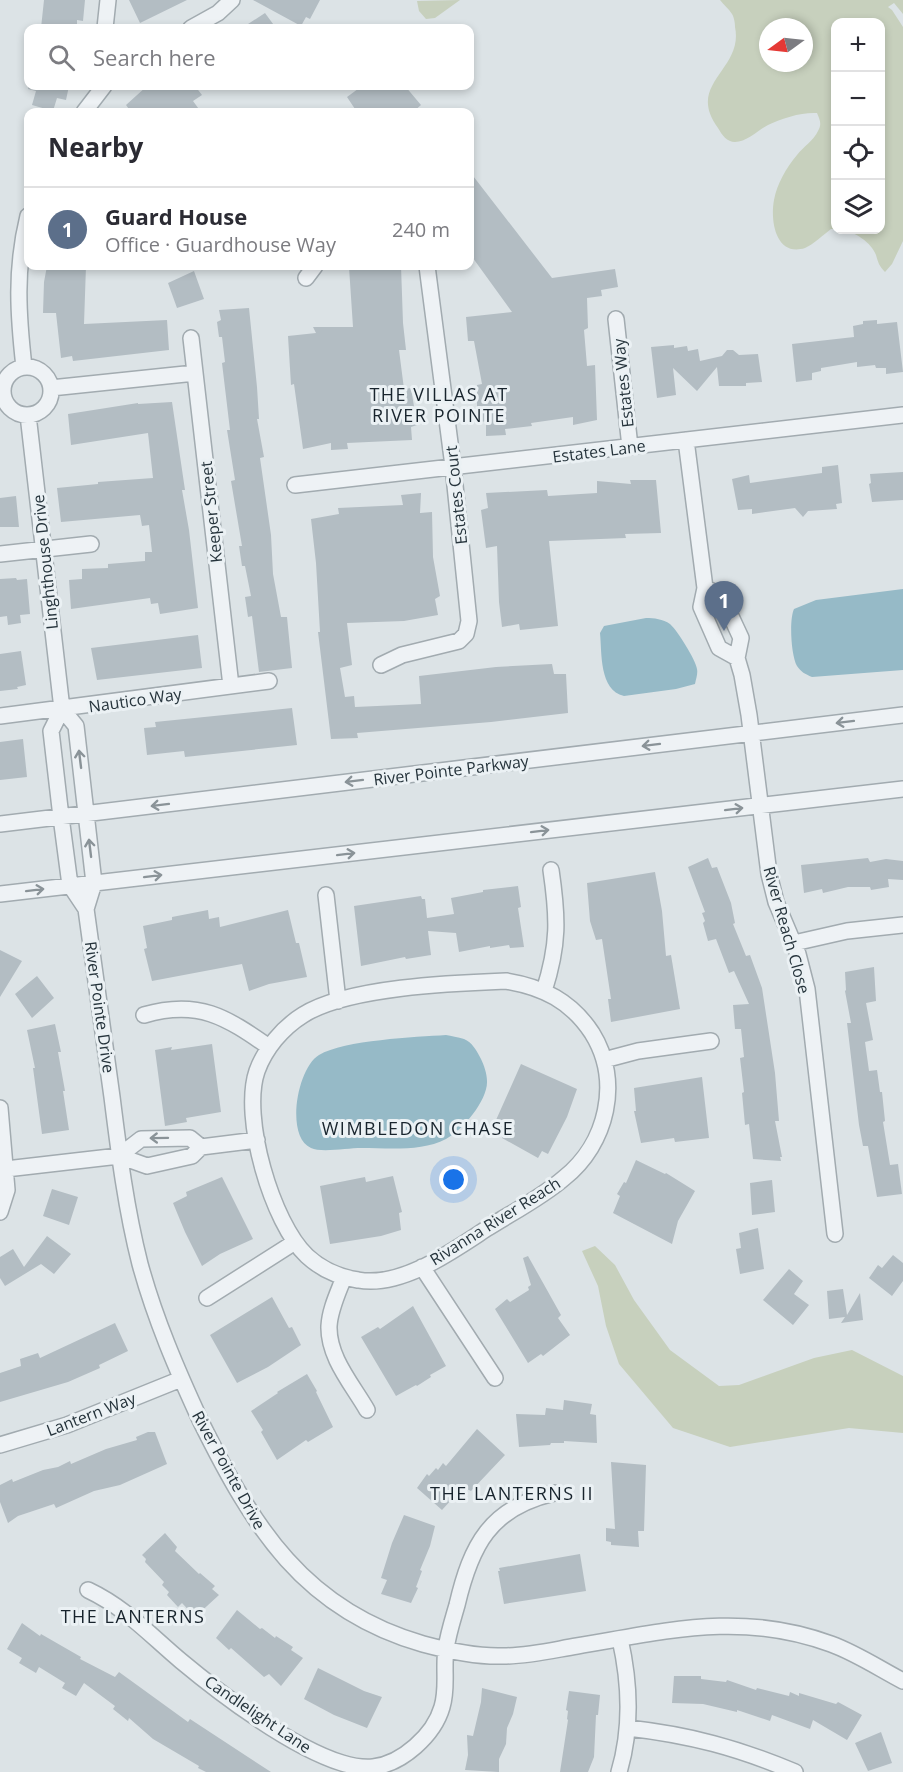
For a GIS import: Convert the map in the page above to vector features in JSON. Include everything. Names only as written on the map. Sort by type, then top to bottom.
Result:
[{"type":"street","points":[[105,24],[108,0]]},
{"type":"street","points":[[198,24],[218,13],[232,0]]},
{"type":"street","points":[[87,108],[99,90]]},
{"type":"street","points":[[24,232],[18,277],[18,315],[24,367]]},
{"type":"street","name":"Estates Court","points":[[381,665],[402,655],[459,641],[466,634],[469,621],[453,466],[428,270]]},
{"type":"street","name":"Estates Way","points":[[616,319],[630,447]]},
{"type":"street","name":"Keeper Street","points":[[191,338],[231,686]]},
{"type":"street","points":[[24,367],[31,367],[45,374],[51,388],[49,401],[41,411],[28,415],[21,414],[9,406],[2,393],[11,374],[24,367]]},
{"type":"street","points":[[51,388],[195,373]]},
{"type":"street","name":"Linghthouse Drive","points":[[28,415],[62,709],[51,732],[61,817]]},
{"type":"street","name":"Estates Lane","points":[[295,485],[903,415]]},
{"type":"street","points":[[686,440],[705,588],[701,607],[719,648],[737,658]]},
{"type":"street","points":[[0,555],[90,544]]},
{"type":"street","name":"River Reach Close","points":[[705,588],[721,596],[741,638],[737,658],[752,733],[769,874],[776,902],[794,942],[807,989],[835,1234]]},
{"type":"street","name":"Nautico Way","points":[[0,716],[269,681]]},
{"type":"street","name":"Linghthouse Drive","points":[[62,709],[76,726],[94,882]]},
{"type":"street","name":"River Pointe Parkway","points":[[0,824],[903,715]]},
{"type":"street","points":[[0,894],[903,789]]},
{"type":"street","name":"River Pointe Drive","points":[[61,817],[70,885],[87,909]]},
{"type":"street","points":[[544,991],[553,961],[556,937],[556,906],[551,870]]},
{"type":"street","name":"River Pointe Drive","points":[[94,882],[87,909],[119,1156],[140,1264],[157,1320],[181,1379],[211,1441],[253,1517],[294,1569],[335,1604],[363,1621],[399,1637],[446,1650],[473,1655],[503,1656],[686,1627],[750,1626],[786,1631],[833,1644],[903,1682]]},
{"type":"street","points":[[326,896],[338,1001]]},
{"type":"street","points":[[794,942],[847,931],[903,925]]},
{"type":"street","name":"Rivanna River Reach","points":[[506,981],[544,991],[558,998],[584,1021],[596,1039],[604,1060],[608,1080],[608,1102],[603,1123],[591,1148],[580,1162],[564,1178],[453,1250],[422,1267],[382,1281],[362,1281],[344,1277],[308,1257],[294,1242],[273,1197],[257,1140],[253,1091],[256,1073],[270,1047],[286,1028],[303,1015],[322,1006],[404,989],[506,981]]},
{"type":"street","points":[[144,1015],[163,1010],[198,1009],[216,1015],[270,1047]]},
{"type":"street","points":[[604,1060],[638,1051],[711,1041]]},
{"type":"street","points":[[0,1108],[7,1190],[0,1212]]},
{"type":"street","points":[[119,1156],[141,1139],[190,1138],[201,1147]]},
{"type":"street","points":[[6,1169],[119,1156],[147,1166],[192,1156],[201,1147],[257,1140]]},
{"type":"street","points":[[207,1298],[294,1242]]},
{"type":"street","points":[[422,1267],[495,1378]]},
{"type":"street","points":[[344,1277],[332,1309],[329,1325],[330,1342],[335,1358],[367,1410]]},
{"type":"street","name":"Lantern Way","points":[[0,1445],[67,1425],[181,1379]]},
{"type":"street","name":"Candlelight Lane","points":[[88,1590],[127,1613],[181,1661],[276,1730],[320,1755],[362,1768],[375,1767],[405,1754],[420,1742],[434,1725],[442,1709],[445,1692],[446,1650],[465,1572],[473,1552],[500,1518],[533,1498],[554,1493]]},
{"type":"street","points":[[619,1772],[628,1728],[625,1661],[620,1639]]},
{"type":"street","points":[[628,1728],[706,1740],[747,1752],[795,1772]]},
{"type":"green space","points":[[460,0],[435,18],[426,19],[419,11],[417,1]]},
{"type":"green space","points":[[720,0],[903,0],[903,14],[894,3],[888,7],[903,27],[903,241],[892,264],[885,272],[874,250],[854,234],[885,234],[885,18],[831,18],[831,229],[805,248],[795,249],[787,247],[777,235],[773,218],[774,200],[777,188],[786,171],[799,152],[816,134],[820,120],[817,113],[805,113],[774,122],[739,141],[730,141],[723,136],[710,113],[708,99],[711,88],[732,55],[736,42],[735,24],[729,10]]},
{"type":"green space","points":[[595,1246],[615,1265],[634,1300],[670,1350],[719,1386],[739,1385],[814,1358],[852,1350],[903,1376],[903,1433],[849,1428],[730,1447],[673,1428],[619,1364],[606,1326],[598,1286],[582,1251]]},
{"type":"water","points":[[903,589],[903,670],[812,677],[803,673],[799,668],[793,654],[791,638],[794,609],[816,600]]},
{"type":"water","points":[[646,618],[664,621],[677,632],[696,665],[695,684],[624,696],[610,686],[603,670],[600,633],[604,626]]},
{"type":"water","points":[[446,1035],[467,1040],[472,1045],[482,1061],[487,1078],[486,1089],[479,1105],[467,1122],[453,1135],[426,1146],[404,1148],[321,1150],[311,1148],[303,1141],[298,1131],[297,1102],[305,1073],[311,1062],[319,1055],[330,1050],[362,1043]]},
{"type":"building","points":[[44,0],[85,0],[83,21],[77,20],[77,24],[41,24]]},
{"type":"building","points":[[129,0],[187,0],[140,23]]},
{"type":"building","points":[[253,0],[320,0],[310,19],[306,17],[302,24],[297,24]]},
{"type":"building","points":[[265,13],[273,24],[248,24]]},
{"type":"building","points":[[32,90],[68,90],[66,100],[57,98],[54,108],[32,105],[36,91]]},
{"type":"building","points":[[143,90],[198,90],[202,95],[193,101],[198,108],[128,108],[126,105]]},
{"type":"building","points":[[357,90],[408,90],[421,105],[418,108],[354,108],[347,97]]},
{"type":"building","points":[[474,177],[552,278],[615,269],[618,287],[601,290],[602,296],[587,298],[588,328],[584,330],[587,366],[595,365],[597,420],[573,425],[573,417],[531,423],[532,426],[505,429],[506,435],[486,436],[486,421],[477,423],[477,385],[482,384],[474,341],[468,341],[466,317],[512,312],[474,260]]},
{"type":"building","points":[[46,270],[86,270],[84,324],[167,320],[169,350],[73,361],[72,356],[61,358],[56,313],[43,313]]},
{"type":"building","points":[[349,270],[401,270],[406,350],[399,350],[404,389],[411,388],[417,425],[411,427],[412,440],[347,443],[348,449],[331,450],[331,443],[303,449],[294,384],[291,385],[288,336],[316,333],[313,327],[353,327]]},
{"type":"building","points":[[194,271],[204,299],[177,308],[168,283]]},
{"type":"building","points":[[249,308],[257,387],[259,419],[257,419],[264,457],[260,458],[271,535],[273,574],[281,617],[287,617],[292,668],[259,672],[252,616],[248,617],[245,597],[251,596],[245,566],[242,566],[239,546],[242,546],[231,481],[235,480],[227,430],[230,430],[222,363],[225,362],[222,337],[219,337],[217,322],[221,320],[219,310]]},
{"type":"building","points":[[877,320],[877,324],[897,322],[903,372],[886,374],[886,368],[876,368],[875,365],[857,367],[857,362],[821,368],[821,371],[812,373],[812,380],[796,382],[792,344],[854,337],[853,326],[863,324],[863,321]]},
{"type":"building","points":[[674,345],[674,348],[687,346],[688,351],[698,349],[700,361],[722,356],[727,350],[733,350],[739,355],[758,354],[762,382],[746,383],[746,386],[719,386],[717,367],[697,391],[673,368],[676,395],[657,398],[651,347]]},
{"type":"building","points":[[172,402],[185,490],[182,490],[198,608],[160,614],[158,603],[151,604],[150,598],[71,609],[69,580],[82,579],[82,569],[108,568],[108,564],[145,561],[145,552],[152,552],[149,525],[142,526],[140,515],[61,522],[57,488],[153,478],[148,433],[71,445],[68,414],[138,403]]},
{"type":"building","points":[[838,465],[842,503],[836,504],[837,509],[808,511],[803,517],[795,508],[752,514],[752,509],[738,510],[732,479],[749,475],[750,483],[822,473],[822,467]]},
{"type":"building","points":[[903,472],[903,500],[872,502],[870,474]]},
{"type":"building","points":[[630,480],[656,480],[661,533],[625,534],[626,538],[549,541],[558,626],[520,630],[519,624],[502,627],[497,546],[486,548],[481,510],[488,508],[486,493],[547,490],[548,496],[597,493],[597,481],[631,484]]},
{"type":"building","points":[[421,493],[420,513],[432,512],[433,557],[440,596],[435,599],[438,615],[404,621],[347,623],[352,665],[340,668],[345,697],[354,696],[355,707],[421,704],[419,676],[496,667],[552,664],[554,674],[566,674],[568,713],[357,733],[358,738],[331,739],[318,632],[320,632],[316,563],[311,519],[339,514],[338,508],[403,505],[401,495]]},
{"type":"building","points":[[16,496],[19,527],[0,527],[0,498]]},
{"type":"building","points":[[16,578],[17,580],[27,579],[30,614],[20,615],[21,623],[8,625],[7,616],[0,617],[0,579]]},
{"type":"building","points":[[198,635],[202,668],[97,680],[91,648]]},
{"type":"building","points":[[21,651],[26,685],[17,687],[18,689],[0,691],[0,654]]},
{"type":"building","points":[[292,708],[297,745],[185,757],[184,751],[147,755],[144,728],[156,727],[155,722]]},
{"type":"building","points":[[23,739],[27,777],[0,780],[0,742]]},
{"type":"building","points":[[708,858],[712,868],[717,867],[731,903],[735,923],[733,924],[746,956],[750,955],[762,988],[775,1073],[779,1121],[775,1121],[781,1161],[753,1159],[749,1124],[745,1125],[742,1093],[744,1092],[740,1058],[744,1057],[741,1029],[735,1029],[733,1005],[749,1004],[734,971],[729,973],[716,939],[708,941],[703,923],[705,921],[702,913],[705,912],[688,867]]},
{"type":"building","points":[[868,858],[870,862],[886,859],[903,861],[903,880],[888,879],[889,887],[871,890],[870,887],[848,887],[823,893],[822,889],[804,893],[801,865]]},
{"type":"building","points":[[655,872],[662,911],[666,956],[671,955],[680,1009],[611,1022],[608,999],[611,999],[602,939],[596,940],[590,921],[587,883]]},
{"type":"building","points":[[518,886],[521,907],[518,908],[524,947],[510,948],[509,945],[490,948],[490,946],[459,952],[456,933],[428,931],[431,955],[406,959],[405,957],[361,966],[354,906],[421,896],[425,899],[427,918],[454,914],[451,898],[483,892],[483,890]]},
{"type":"building","points":[[208,910],[209,919],[219,917],[220,927],[288,910],[307,977],[269,984],[249,991],[242,964],[152,981],[144,949],[147,948],[143,926],[172,920],[172,917]]},
{"type":"building","points":[[0,950],[22,961],[0,997]]},
{"type":"building","points":[[874,967],[876,1001],[866,1003],[873,1040],[865,1042],[869,1071],[877,1070],[880,1092],[882,1092],[885,1121],[883,1122],[890,1165],[898,1164],[902,1194],[877,1197],[868,1146],[863,1146],[859,1125],[847,1023],[851,1023],[845,991],[845,972]]},
{"type":"building","points":[[37,976],[54,998],[32,1018],[15,994]]},
{"type":"building","points":[[55,1024],[61,1052],[58,1052],[69,1130],[42,1134],[33,1068],[35,1068],[27,1030]]},
{"type":"building","points":[[212,1044],[221,1112],[186,1118],[187,1122],[165,1126],[155,1050]]},
{"type":"building","points":[[521,1064],[577,1089],[567,1117],[548,1154],[542,1151],[538,1158],[502,1138],[502,1134],[492,1129]]},
{"type":"building","points":[[702,1077],[709,1138],[675,1142],[674,1138],[641,1143],[634,1111],[636,1111],[634,1088]]},
{"type":"building","points":[[636,1160],[666,1173],[695,1191],[678,1221],[672,1244],[613,1213],[620,1196],[617,1194],[624,1182],[626,1183]]},
{"type":"building","points":[[393,1176],[402,1212],[399,1213],[401,1230],[381,1236],[330,1244],[320,1186],[365,1177],[366,1182]]},
{"type":"building","points":[[222,1177],[253,1239],[220,1254],[202,1266],[173,1203],[187,1196],[186,1192]]},
{"type":"building","points":[[772,1180],[775,1212],[752,1215],[750,1183]]},
{"type":"building","points":[[52,1189],[78,1197],[69,1225],[43,1216]]},
{"type":"building","points":[[758,1228],[764,1269],[740,1274],[736,1249],[741,1248],[739,1233]]},
{"type":"building","points":[[47,1236],[71,1254],[54,1274],[41,1264],[5,1286],[0,1278],[0,1257],[13,1249],[24,1267]]},
{"type":"building","points":[[893,1255],[903,1263],[903,1281],[892,1296],[869,1278],[878,1265],[882,1268]]},
{"type":"building","points":[[528,1256],[561,1315],[558,1318],[570,1335],[543,1356],[541,1354],[528,1363],[495,1309],[507,1299],[510,1302],[529,1290],[528,1287],[531,1285],[523,1258]]},
{"type":"building","points":[[789,1269],[803,1281],[794,1294],[809,1305],[793,1325],[763,1300]]},
{"type":"building","points":[[843,1289],[847,1315],[860,1293],[863,1320],[841,1323],[845,1317],[829,1319],[827,1291]]},
{"type":"building","points":[[272,1297],[301,1345],[268,1367],[237,1383],[210,1335]]},
{"type":"building","points":[[413,1306],[446,1366],[417,1386],[396,1396],[361,1337],[378,1327],[380,1329]]},
{"type":"building","points":[[115,1323],[128,1351],[99,1365],[100,1368],[68,1382],[0,1402],[0,1373],[21,1366],[20,1359],[38,1353],[40,1358]]},
{"type":"building","points":[[307,1374],[333,1427],[308,1442],[306,1440],[277,1460],[251,1411]]},
{"type":"building","points":[[564,1400],[592,1404],[590,1414],[596,1415],[597,1443],[564,1441],[564,1443],[551,1443],[550,1445],[519,1447],[516,1414],[545,1415],[546,1408],[563,1410]]},
{"type":"building","points":[[477,1429],[505,1455],[471,1491],[467,1489],[458,1501],[453,1498],[442,1510],[417,1488],[427,1474],[429,1476],[436,1468],[438,1470],[443,1463],[446,1466]]},
{"type":"building","points":[[155,1432],[167,1464],[120,1485],[94,1491],[56,1508],[54,1504],[18,1516],[8,1523],[0,1502],[0,1485],[70,1461],[71,1464],[106,1449],[137,1440],[136,1437]]},
{"type":"building","points":[[611,1462],[646,1465],[644,1531],[638,1531],[639,1547],[611,1545],[611,1542],[606,1541],[606,1528],[615,1529]]},
{"type":"building","points":[[404,1515],[435,1526],[420,1570],[422,1571],[416,1587],[418,1588],[411,1603],[381,1594],[387,1580],[381,1578]]},
{"type":"building","points":[[165,1533],[177,1547],[175,1551],[215,1586],[212,1589],[219,1595],[195,1617],[182,1603],[178,1607],[167,1595],[169,1592],[162,1585],[164,1582],[145,1562],[146,1559],[142,1555]]},
{"type":"building","points":[[580,1554],[586,1591],[504,1604],[499,1568]]},
{"type":"building","points":[[237,1610],[260,1629],[262,1628],[293,1647],[291,1650],[303,1658],[281,1686],[269,1674],[264,1677],[216,1638]]},
{"type":"building","points":[[22,1623],[40,1636],[41,1634],[81,1657],[80,1659],[115,1677],[119,1672],[188,1722],[190,1719],[271,1772],[206,1772],[153,1739],[129,1718],[128,1721],[113,1709],[115,1706],[84,1683],[76,1696],[62,1688],[65,1683],[39,1667],[36,1673],[19,1663],[22,1658],[7,1649]]},
{"type":"building","points":[[318,1668],[364,1691],[382,1697],[367,1728],[334,1715],[304,1699]]},
{"type":"building","points":[[674,1676],[701,1676],[701,1679],[726,1682],[727,1680],[756,1690],[757,1688],[789,1696],[790,1692],[799,1696],[799,1693],[836,1704],[838,1702],[862,1715],[847,1740],[813,1720],[810,1729],[772,1715],[770,1721],[737,1710],[737,1712],[703,1704],[672,1703]]},
{"type":"building","points":[[482,1688],[517,1697],[507,1728],[506,1744],[499,1759],[499,1772],[465,1770],[468,1755],[467,1735],[473,1736]]},
{"type":"building","points":[[569,1691],[600,1695],[598,1715],[596,1715],[594,1757],[588,1772],[560,1772],[568,1720],[566,1710]]},
{"type":"building","points":[[881,1732],[892,1763],[868,1771],[855,1743]]},
{"type":"place","name":"Guard House","points":[[724,631]]},
{"type":"district","name":"THE VILLAS AT RIVER POINTE","points":[[439,404]]},
{"type":"district","name":"WIMBLEDON CHASE","points":[[418,1128]]},
{"type":"district","name":"THE LANTERNS II","points":[[512,1493]]},
{"type":"district","name":"THE LANTERNS","points":[[133,1616]]}]
